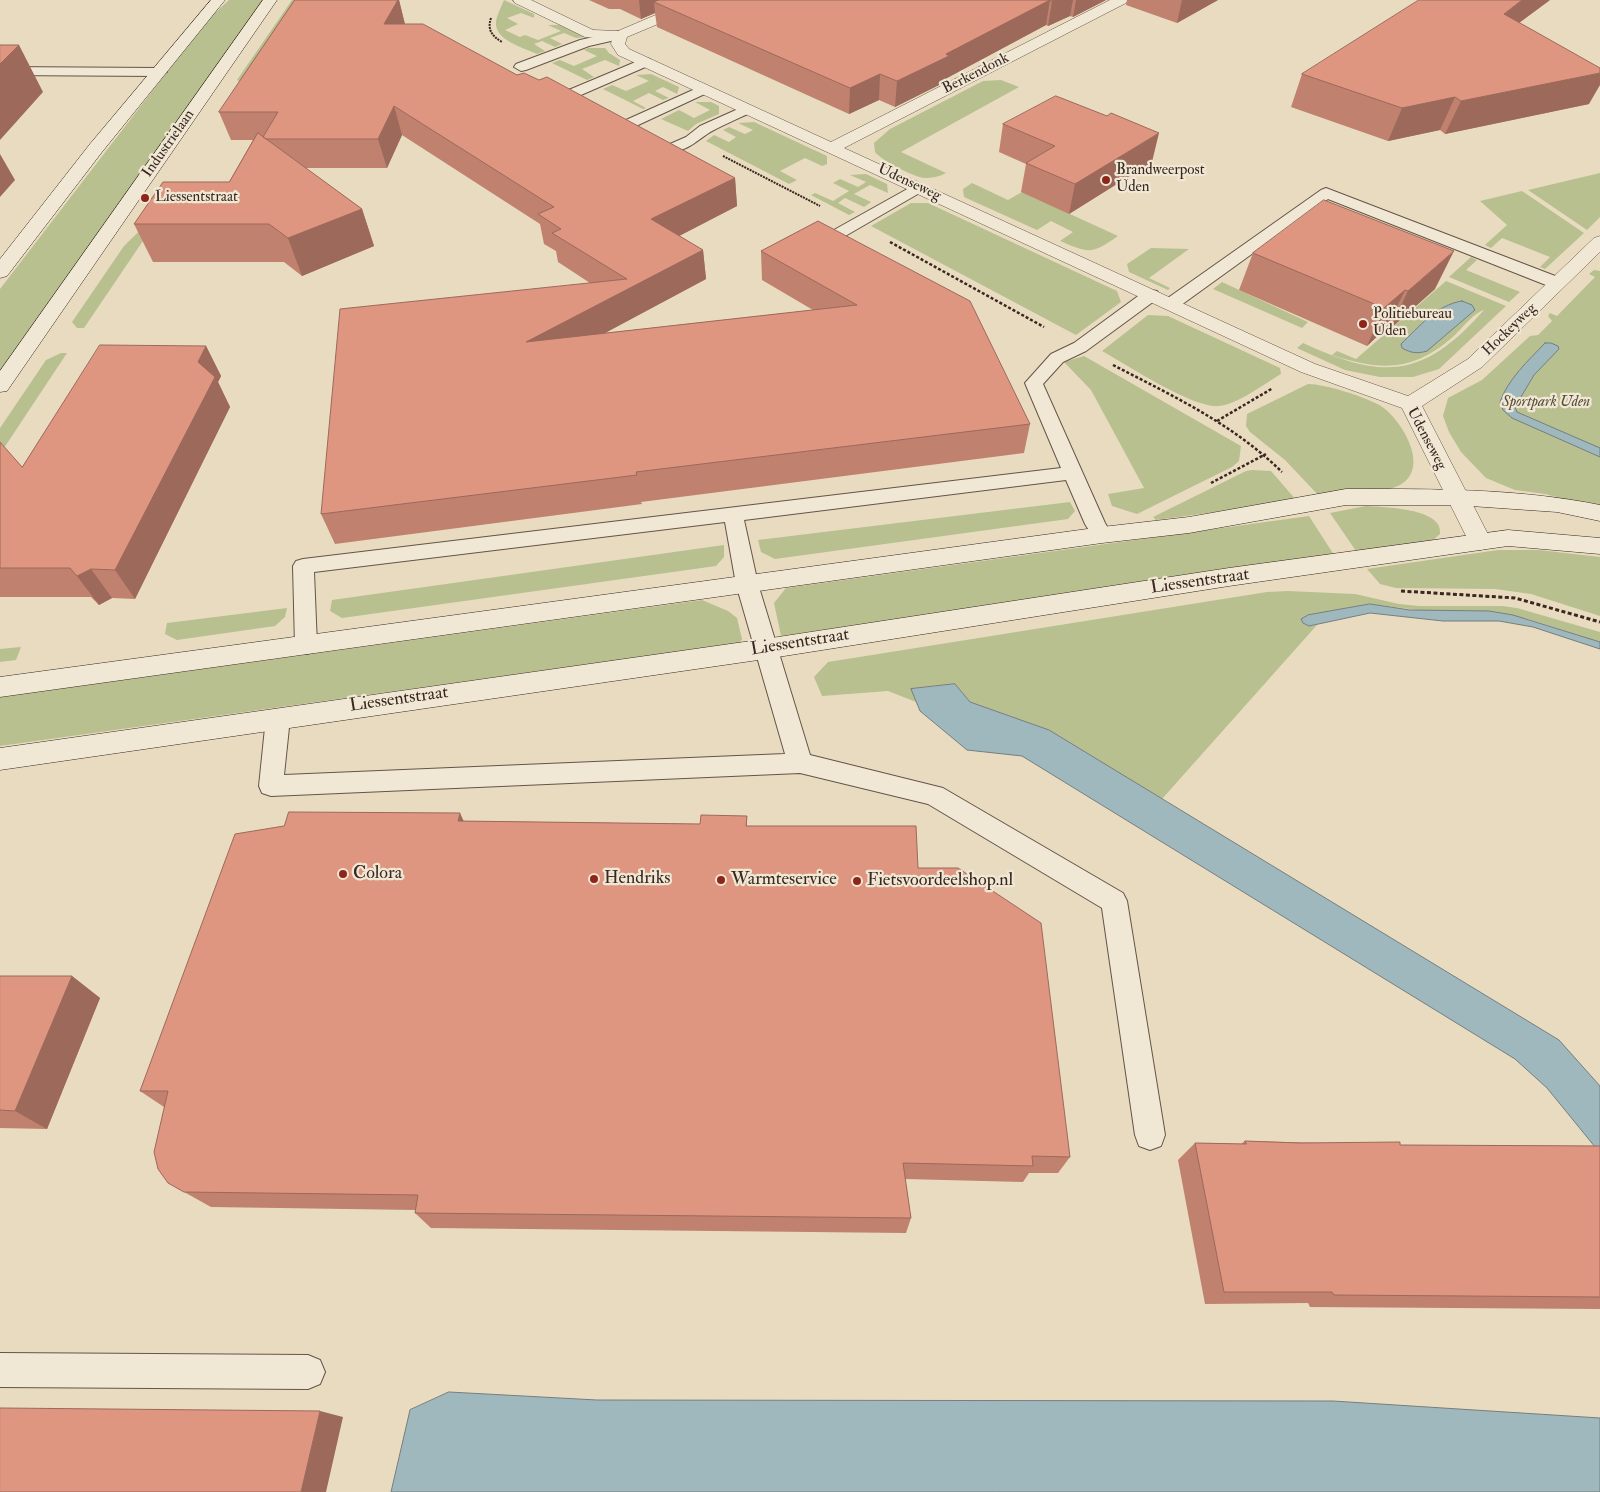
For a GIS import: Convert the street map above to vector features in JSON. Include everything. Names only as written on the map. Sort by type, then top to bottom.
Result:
[{"type":"street","points":[[0,272],[96,148],[218,0]]},
{"type":"street","name":"Industrielaan","points":[[0,386],[270,0]]},
{"type":"street","points":[[520,0],[590,34],[620,35],[703,0]]},
{"type":"street","name":"Berkendonk","points":[[832,148],[1121,0]]},
{"type":"street","name":"Udenseweg","points":[[620,35],[618,44],[623,52],[1308,368],[1410,404],[1480,542]]},
{"type":"street","name":"Hockeyweg","points":[[1410,404],[1476,363],[1600,242]]},
{"type":"street","points":[[0,687],[1102,535],[1189,525],[1346,497],[1456,497],[1557,504],[1600,513]]},
{"type":"street","name":"Liessentstraat","points":[[0,759],[765,649],[1228,577],[1508,538],[1600,546]]},
{"type":"lane","points":[[521,67],[585,42],[620,35]]},
{"type":"lane","points":[[569,95],[645,62]]},
{"type":"lane","points":[[0,71],[160,72]]},
{"type":"lane","points":[[631,124],[704,89]]},
{"type":"lane","points":[[675,147],[691,140],[705,129],[747,109]]},
{"type":"lane","points":[[822,243],[918,188]]},
{"type":"lane","points":[[1171,304],[1326,193],[1557,284]]},
{"type":"lane","points":[[1102,535],[1095,524],[1034,383],[1057,358],[1080,347],[1151,295]]},
{"type":"lane","points":[[306,646],[307,631],[303,566],[1073,473]]},
{"type":"lane","points":[[734,513],[747,584],[800,763]]},
{"type":"lane","points":[[278,718],[271,786],[800,763],[934,795],[1114,901],[1150,1135]]},
{"type":"lane","points":[[0,1370],[308,1372]]},
{"type":"path","points":[[491,16],[488,24],[489,31],[493,37],[538,60]]},
{"type":"path","points":[[691,140],[954,276],[1217,421],[1266,454],[1309,504]]},
{"type":"path","points":[[1217,421],[1308,368]]},
{"type":"path","points":[[1353,561],[1372,590],[1515,598],[1600,622]]},
{"type":"green space","points":[[229,0],[264,0],[0,372],[0,289],[213,12],[216,12]]},
{"type":"green space","points":[[292,0],[299,0],[250,87],[237,80]]},
{"type":"green space","points":[[504,0],[534,14],[534,18],[521,13],[507,18],[518,24],[505,30],[520,37],[525,35],[538,40],[561,31],[548,25],[560,25],[586,37],[576,38],[564,33],[550,38],[562,44],[555,47],[542,41],[534,44],[545,51],[537,54],[518,46],[500,34],[497,28],[496,22]]},
{"type":"green space","points":[[588,48],[605,48],[620,60],[619,66],[605,60],[582,69],[594,77],[587,80],[552,63],[560,60],[574,66],[597,56],[584,50]]},
{"type":"green space","points":[[651,74],[679,87],[677,94],[663,87],[655,91],[669,98],[663,100],[649,93],[633,101],[646,108],[643,109],[603,89],[612,85],[626,91],[649,81],[636,75]]},
{"type":"green space","points":[[1001,80],[1019,87],[901,152],[946,173],[933,177],[919,177],[890,164],[875,152],[874,143],[890,129],[983,81]]},
{"type":"green space","points":[[695,102],[711,102],[719,106],[719,114],[696,124],[688,131],[661,119],[679,110],[694,118],[710,110]]},
{"type":"green space","points":[[754,122],[827,156],[827,164],[822,166],[805,158],[780,171],[797,180],[789,184],[706,141],[714,135],[729,142],[736,137],[723,130],[729,127],[745,134],[753,130],[738,123]]},
{"type":"green space","points":[[1600,173],[1600,217],[1587,230],[1528,190]]},
{"type":"green space","points":[[866,174],[887,184],[888,193],[870,185],[854,194],[871,202],[864,207],[845,198],[838,203],[855,212],[849,215],[811,195],[815,193],[833,201],[849,191],[833,183],[840,179],[858,187],[866,182],[850,175]]},
{"type":"green space","points":[[972,183],[1008,200],[1022,192],[1118,236],[1096,249],[1085,250],[1078,248],[1060,241],[1073,232],[1051,221],[1037,230],[964,197],[963,189]]},
{"type":"green space","points":[[1522,191],[1584,233],[1545,269],[1540,267],[1550,257],[1502,238],[1491,248],[1485,245],[1507,225],[1480,201]]},
{"type":"green space","points":[[170,201],[84,328],[77,328],[72,322],[124,246]]},
{"type":"green space","points":[[911,203],[928,203],[1117,291],[1121,302],[1076,335],[871,226]]},
{"type":"green space","points":[[1151,248],[1189,249],[1149,278],[1170,288],[1168,290],[1129,272],[1127,264]]},
{"type":"green space","points":[[1471,257],[1477,260],[1466,270],[1520,292],[1509,302],[1449,277]]},
{"type":"green space","name":"Sportpark Uden","points":[[1594,270],[1600,271],[1600,508],[1545,494],[1515,490],[1486,478],[1461,452],[1449,432],[1443,416],[1448,398],[1482,380],[1530,336],[1538,335],[1552,321],[1548,316],[1550,313],[1557,316],[1595,277],[1589,274]]},
{"type":"green space","points":[[1446,281],[1506,306],[1439,369],[1413,377],[1380,377],[1345,370],[1297,348],[1303,343],[1331,355],[1356,363],[1379,367],[1401,366],[1421,361],[1462,333],[1484,310],[1473,317],[1440,347],[1412,362],[1382,366],[1332,355],[1337,351],[1356,359]]},
{"type":"green space","points":[[1222,282],[1308,322],[1302,328],[1213,289]]},
{"type":"green space","points":[[1148,315],[1168,316],[1280,368],[1281,374],[1242,398],[1219,406],[1194,401],[1178,394],[1102,351]]},
{"type":"green space","points":[[61,353],[67,353],[0,454],[0,428],[46,360]]},
{"type":"green space","points":[[1084,356],[1241,446],[1239,461],[1232,467],[1137,514],[1112,506],[1108,494],[1144,488],[1091,390],[1064,362]]},
{"type":"green space","points":[[1308,384],[1324,386],[1356,395],[1374,402],[1389,413],[1397,422],[1410,444],[1413,467],[1409,477],[1393,488],[1362,494],[1321,498],[1285,460],[1250,432],[1246,426],[1247,414]]},
{"type":"green space","points":[[1246,471],[1271,471],[1297,501],[1156,520],[1153,517]]},
{"type":"green space","points":[[1070,502],[1075,511],[1068,519],[775,559],[761,552],[758,540]]},
{"type":"green space","points":[[1366,506],[1398,508],[1423,514],[1433,519],[1439,525],[1440,534],[1432,541],[1356,551],[1330,513]]},
{"type":"green space","points":[[1309,516],[1334,555],[781,636],[774,603],[786,588]]},
{"type":"green space","points":[[724,545],[724,557],[716,566],[342,618],[330,611],[332,600]]},
{"type":"green space","points":[[1498,550],[1539,550],[1600,557],[1600,616],[1531,594],[1495,589],[1396,588],[1380,584],[1367,569]]},
{"type":"green space","points":[[1267,592],[1355,594],[1399,604],[1419,606],[1502,606],[1517,608],[1600,632],[1600,642],[1528,619],[1489,611],[1434,612],[1370,604],[1305,616],[1309,626],[1317,625],[1162,799],[1049,730],[970,702],[955,684],[912,689],[916,702],[888,691],[822,696],[814,677],[828,662]]},
{"type":"green space","points":[[702,600],[728,611],[737,618],[742,639],[740,643],[0,746],[0,697]]},
{"type":"green space","points":[[287,608],[285,617],[275,626],[177,640],[165,634],[167,623]]},
{"type":"green space","points":[[21,647],[16,660],[0,662],[0,649]]},
{"type":"water","points":[[1462,301],[1472,305],[1475,310],[1427,351],[1414,352],[1402,348],[1401,344],[1428,318],[1444,307]]},
{"type":"water","points":[[1545,343],[1558,346],[1559,349],[1534,375],[1515,407],[1517,412],[1600,448],[1600,457],[1512,418],[1503,410],[1500,402],[1508,386]]},
{"type":"water","points":[[1370,604],[1410,610],[1489,611],[1513,615],[1600,642],[1600,649],[1533,627],[1499,621],[1443,621],[1370,613],[1309,626],[1303,623],[1301,619],[1308,615]]},
{"type":"water","points":[[955,684],[970,702],[1049,730],[1559,1040],[1600,1086],[1600,1153],[1547,1088],[1515,1059],[1022,756],[967,750],[920,711],[911,689]]},
{"type":"water","points":[[449,1392],[597,1400],[1333,1401],[1600,1418],[1600,1492],[391,1492],[410,1410]]},
{"type":"building","points":[[295,0],[398,0],[384,24],[423,24],[517,75],[524,73],[539,80],[547,77],[735,178],[651,219],[703,250],[526,342],[857,305],[761,251],[818,221],[970,301],[1030,424],[636,472],[637,475],[321,514],[340,309],[627,279],[552,233],[561,229],[538,214],[554,207],[394,106],[378,139],[266,139],[263,137],[278,112],[219,112]]},
{"type":"building","points":[[659,0],[1050,0],[946,54],[949,56],[897,81],[880,74],[850,88],[654,2]]},
{"type":"building","points":[[1419,0],[1522,0],[1504,14],[1600,68],[1600,73],[1461,101],[1455,97],[1402,108],[1302,74]]},
{"type":"building","points":[[0,45],[19,45],[0,64]]},
{"type":"building","points":[[1056,96],[1107,116],[1111,113],[1159,133],[1075,184],[1026,163],[1055,146],[1003,124]]},
{"type":"building","points":[[258,133],[362,209],[288,238],[269,224],[134,224],[163,182],[229,182]]},
{"type":"building","points":[[1324,200],[1454,251],[1408,291],[1405,290],[1384,308],[1253,253]]},
{"type":"building","points":[[100,345],[206,346],[198,362],[215,377],[115,570],[91,569],[77,576],[70,568],[0,568],[0,442],[22,467]]},
{"type":"building","points":[[289,812],[460,813],[458,821],[700,824],[701,815],[747,816],[746,826],[916,826],[918,868],[958,868],[1041,923],[1070,1157],[1032,1156],[1033,1166],[903,1163],[911,1218],[415,1213],[418,1195],[184,1192],[168,1183],[158,1169],[154,1152],[168,1091],[140,1091],[235,834],[284,826]]},
{"type":"building","points":[[0,976],[72,976],[15,1111],[0,1110]]},
{"type":"building","points":[[1245,1141],[1300,1143],[1400,1142],[1400,1145],[1600,1146],[1600,1297],[1334,1295],[1332,1292],[1224,1292],[1195,1143],[1246,1144]]},
{"type":"building","points":[[0,1408],[320,1411],[301,1492],[0,1492]]},
{"type":"place","name":"Brandweerpost Uden","points":[[1106,180]]},
{"type":"place","name":"Liessentstraat","points":[[145,198]]},
{"type":"place","name":"Politiebureau Uden","points":[[1363,324]]},
{"type":"place","name":"Colora","points":[[343,874]]},
{"type":"place","name":"Hendriks","points":[[594,879]]},
{"type":"place","name":"Warmteservice","points":[[721,880]]},
{"type":"place","name":"Fietsvoordeelshop.nl","points":[[857,881]]}]
